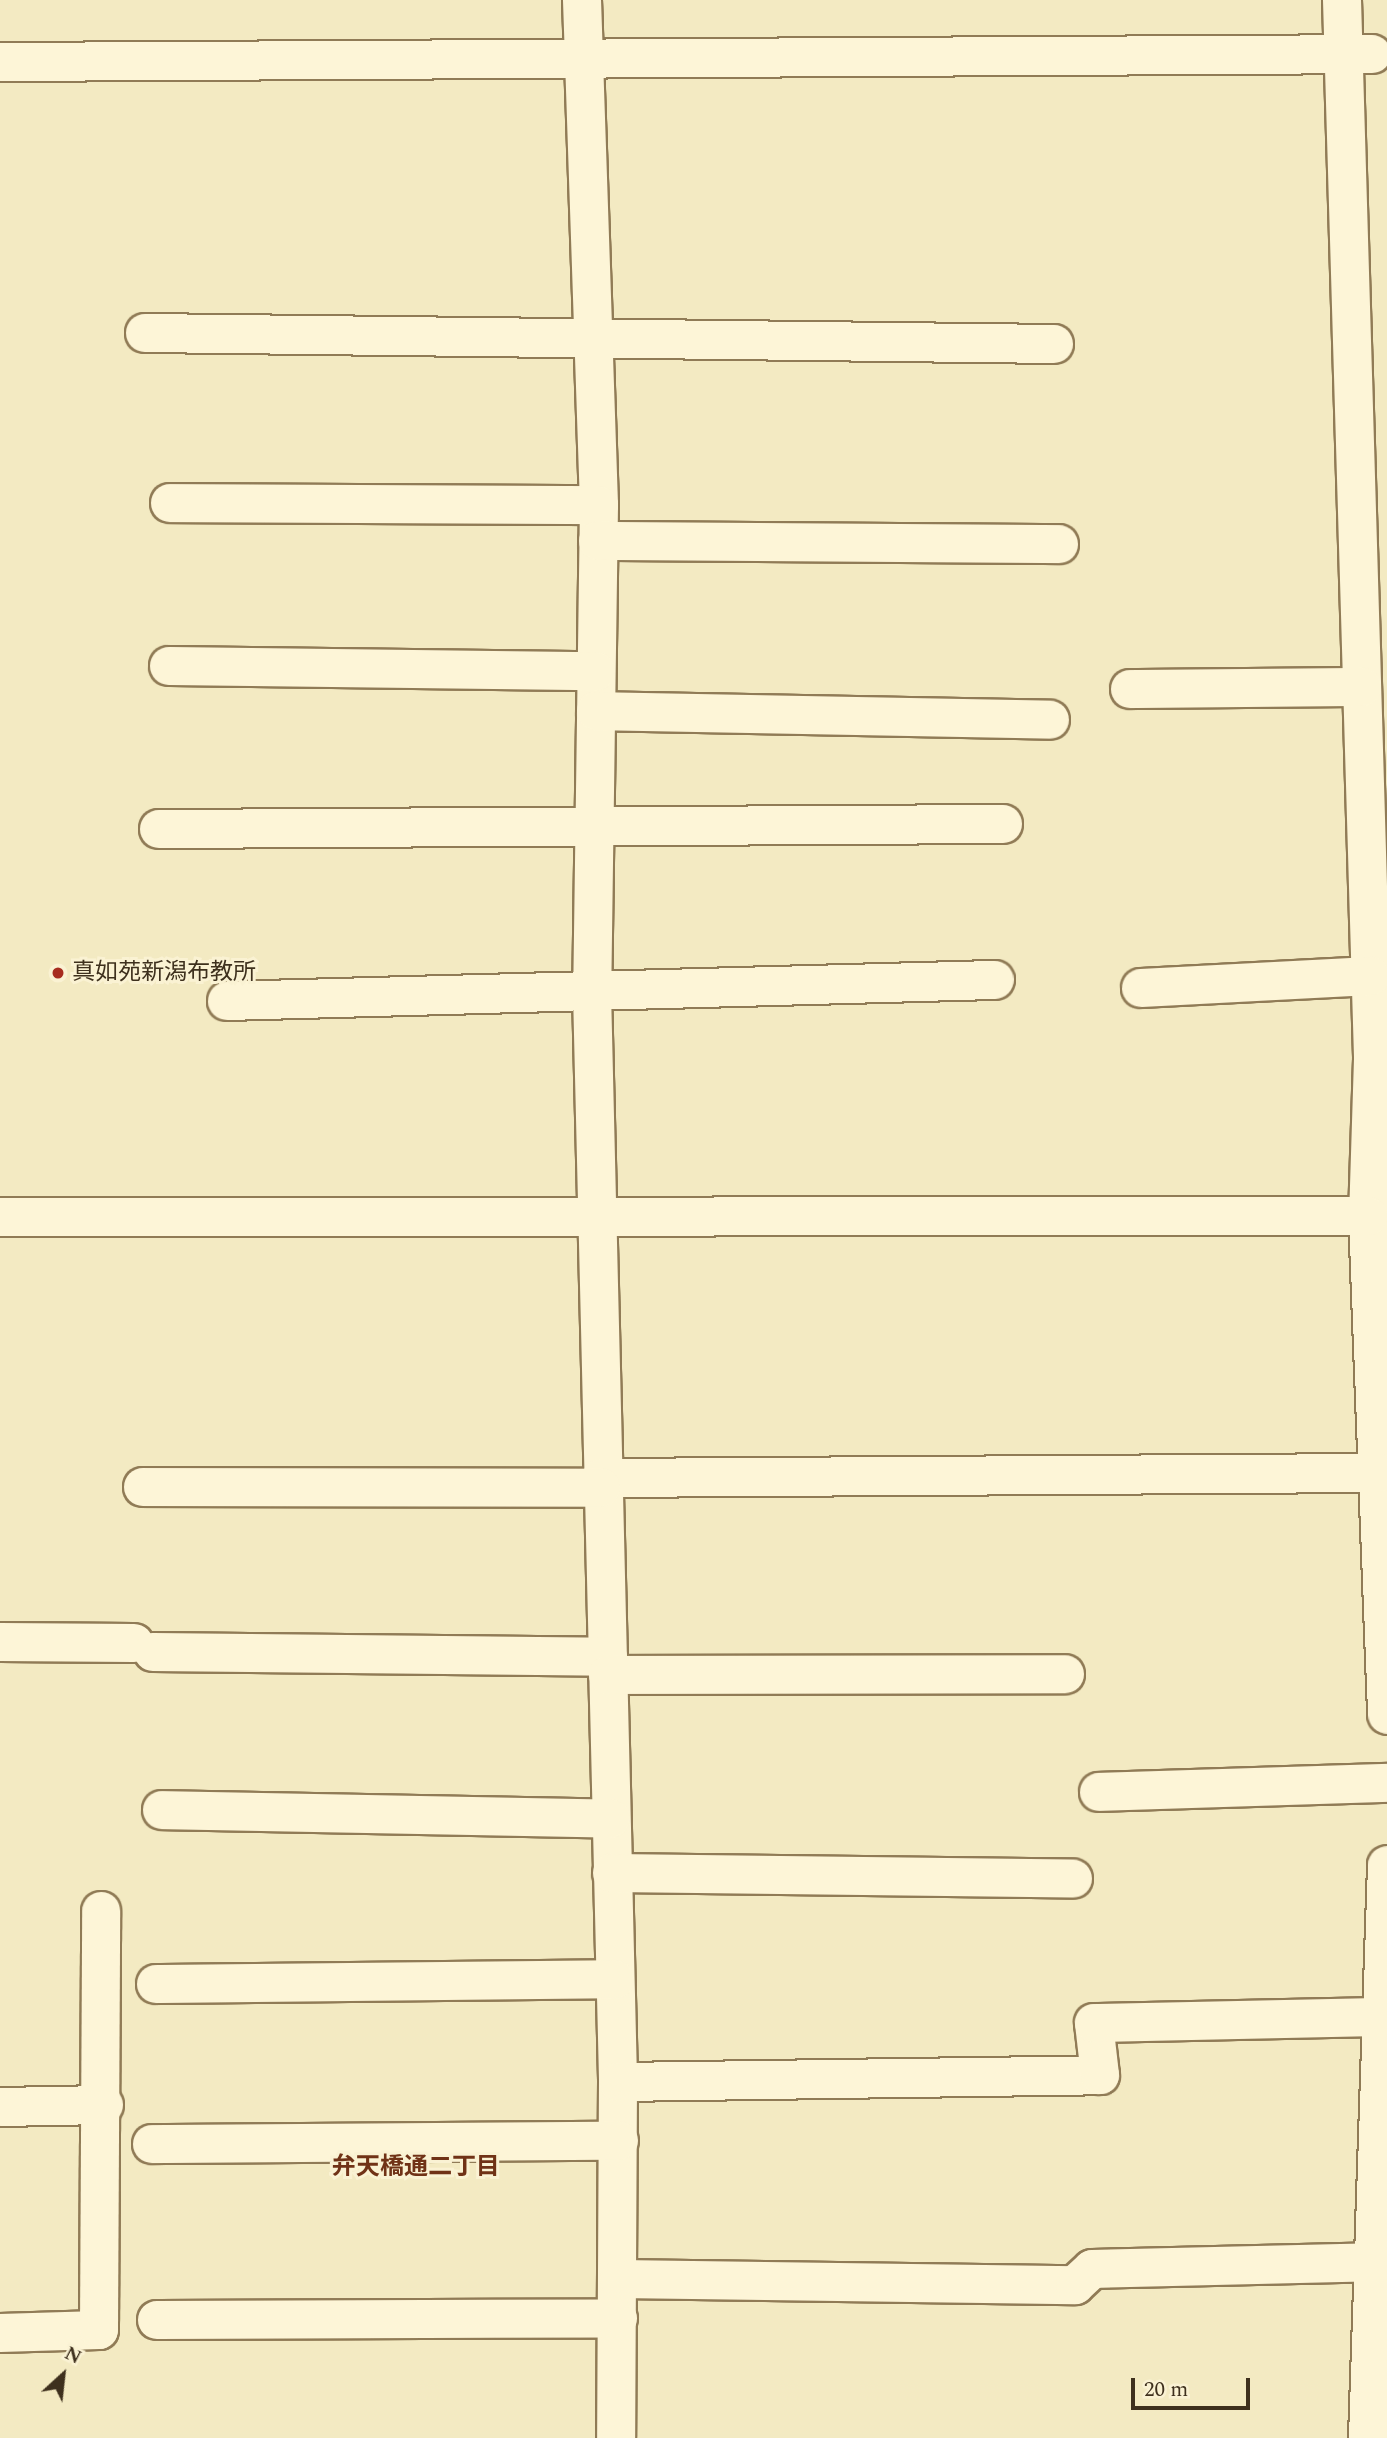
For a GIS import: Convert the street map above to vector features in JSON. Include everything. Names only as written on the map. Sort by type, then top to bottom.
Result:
[{"type":"street","points":[[582,0],[581,61],[598,523],[592,992],[602,1217],[601,1483],[619,2141],[616,2438]]},
{"type":"street","points":[[1342,0],[1359,54],[1362,687],[1371,976],[1368,1216],[1387,1715]]},
{"type":"street","points":[[0,62],[581,61],[1359,54]]},
{"type":"street","points":[[145,333],[592,335],[1054,344]]},
{"type":"street","points":[[170,503],[1059,544]]},
{"type":"street","points":[[169,666],[596,671]]},
{"type":"street","points":[[1130,689],[1362,687]]},
{"type":"street","points":[[596,711],[1050,720]]},
{"type":"street","points":[[159,830],[1003,824]]},
{"type":"street","points":[[1141,988],[1371,976]]},
{"type":"street","points":[[227,1001],[995,980]]},
{"type":"street","points":[[0,1217],[1368,1216]]},
{"type":"street","points":[[143,1487],[1378,1473]]},
{"type":"street","points":[[0,1642],[608,1666],[1065,1674]]},
{"type":"street","points":[[1099,1792],[1387,1783]]},
{"type":"street","points":[[162,1810],[611,1819]]},
{"type":"street","points":[[1368,2438],[1387,1865]]},
{"type":"street","points":[[612,1873],[1073,1879]]},
{"type":"street","points":[[0,2333],[99,2330],[104,2105],[101,1911]]},
{"type":"street","points":[[156,1984],[615,1979]]},
{"type":"street","points":[[618,2082],[1100,2075],[1094,2023],[1382,2017]]},
{"type":"street","points":[[0,2107],[104,2105]]},
{"type":"street","points":[[152,2144],[619,2141]]},
{"type":"street","points":[[619,2279],[1075,2285],[1092,2269],[1373,2262]]},
{"type":"street","points":[[157,2320],[618,2318]]},
{"type":"place","name":"真如苑新潟布教所","points":[[58,973]]},
{"type":"district","name":"弁天橋通二丁目","points":[[416,2168]]}]
